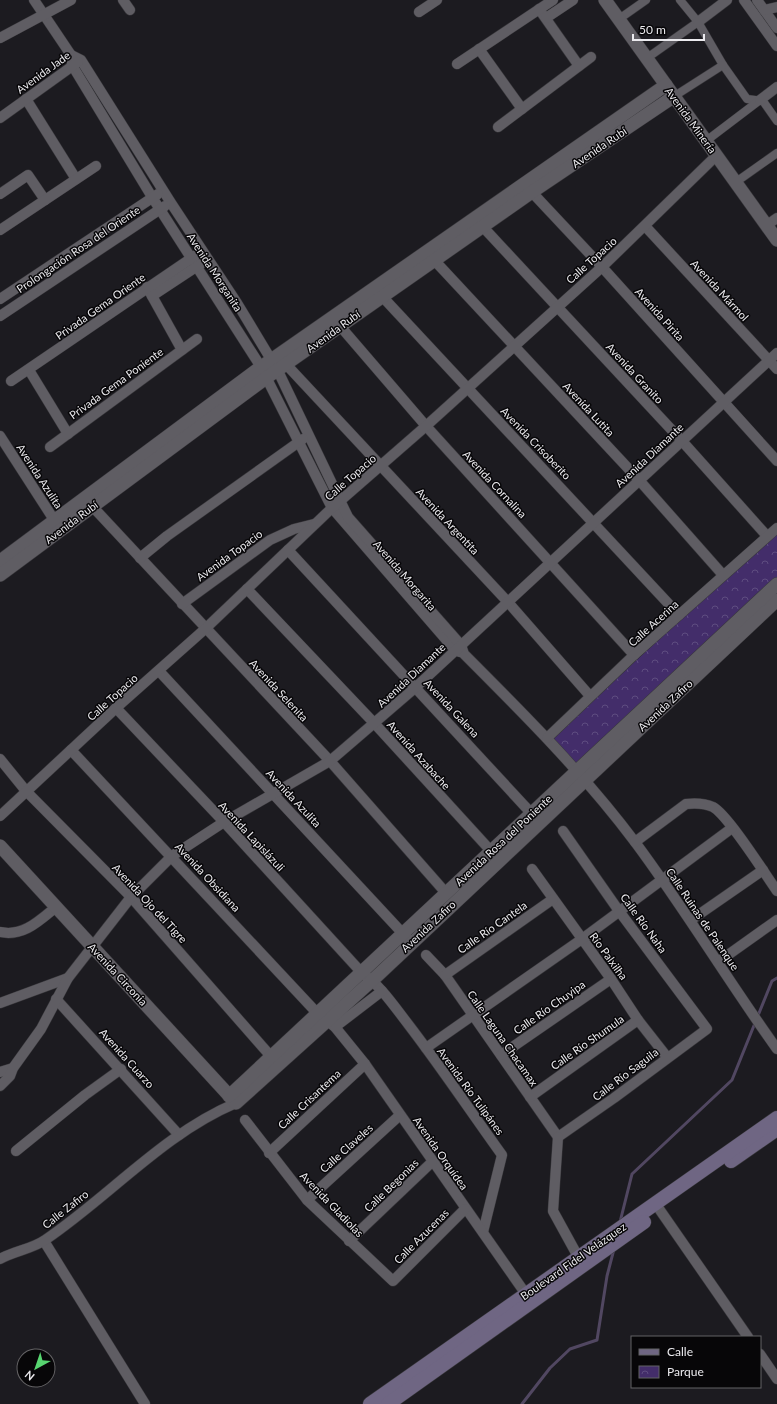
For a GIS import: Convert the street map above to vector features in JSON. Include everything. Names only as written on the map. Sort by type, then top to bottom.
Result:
[{"type":"main road","name":"Boulevard Fidel Velázquez","points":[[370,1404],[529,1298],[657,1207],[777,1118]]},
{"type":"main road","name":"Boulevard Fidel Velázquez","points":[[657,1207],[777,1129]]},
{"type":"main road","name":"Boulevard Fidel Velázquez","points":[[397,1402],[529,1298]]},
{"type":"street","name":"Avenida Morganita","points":[[34,0],[71,54],[81,60],[163,191],[206,255],[273,366],[309,435],[336,505]]},
{"type":"street","points":[[0,38],[71,0]]},
{"type":"street","points":[[123,0],[130,10]]},
{"type":"street","points":[[419,12],[437,0]]},
{"type":"street","points":[[457,64],[553,0]]},
{"type":"street","points":[[546,18],[573,0]]},
{"type":"street","name":"Avenida Minería","points":[[605,0],[716,156],[736,182],[772,222],[777,240]]},
{"type":"street","points":[[619,19],[646,0]]},
{"type":"street","points":[[680,0],[698,22],[723,65],[747,99],[763,101],[777,121]]},
{"type":"street","points":[[647,58],[727,0]]},
{"type":"street","points":[[744,0],[777,46]]},
{"type":"street","points":[[757,0],[777,28]]},
{"type":"street","points":[[764,10],[777,7]]},
{"type":"street","points":[[539,9],[579,66]]},
{"type":"street","points":[[479,49],[522,109]]},
{"type":"street","name":"Avenida Morganita","points":[[71,54],[72,65],[152,197],[194,262],[273,366],[298,442],[336,505]]},
{"type":"street","points":[[498,127],[591,57]]},
{"type":"street","name":"Avenida Jade","points":[[0,118],[81,60]]},
{"type":"street","points":[[673,97],[723,65]]},
{"type":"street","name":"Avenida Rubí","points":[[0,575],[57,525],[171,441],[273,366],[528,188],[666,85]]},
{"type":"street","points":[[706,141],[777,87]]},
{"type":"street","name":"Avenida Rubí","points":[[273,366],[340,326],[379,292],[435,261],[483,227],[528,188],[673,97]]},
{"type":"street","points":[[26,99],[76,179]]},
{"type":"street","points":[[736,182],[777,153]]},
{"type":"street","name":"Calle Topacio","points":[[0,816],[116,708],[159,671],[316,523],[468,389],[513,346],[602,267],[716,156]]},
{"type":"street","points":[[0,230],[96,166]]},
{"type":"street","points":[[0,194],[28,175],[45,200]]},
{"type":"street","name":"Avenida Pirita","points":[[528,188],[602,267],[777,461]]},
{"type":"street","name":"Prolongación Rosa del Oriente","points":[[0,299],[163,191]]},
{"type":"street","name":"Prolongación Rosa del Oriente","points":[[0,316],[171,202]]},
{"type":"street","name":"Avenida Mármol","points":[[645,226],[777,369]]},
{"type":"street","name":"Avenida Granito","points":[[483,227],[682,441],[767,536]]},
{"type":"street","name":"Privada Gema Oriente","points":[[11,381],[206,255]]},
{"type":"street","name":"Avenida Lutita","points":[[435,261],[639,480],[723,575]]},
{"type":"street","points":[[47,268],[55,279]]},
{"type":"street","points":[[150,291],[182,350]]},
{"type":"street","name":"Avenida Crisoberito","points":[[379,292],[679,615]]},
{"type":"street","name":"Avenida Cornalina","points":[[340,326],[426,426],[634,655]]},
{"type":"street","name":"Privada Gema Poniente","points":[[50,447],[197,339]]},
{"type":"street","name":"Avenida Diamante","points":[[0,1086],[10,1076],[13,1068],[41,1029],[68,978],[131,897],[172,856],[224,822],[330,761],[375,724],[460,650],[506,601],[777,353]]},
{"type":"street","name":"Avenida Argentita","points":[[273,366],[380,467],[506,601],[590,696]]},
{"type":"street","points":[[29,370],[68,434]]},
{"type":"street","points":[[140,558],[174,531],[309,435]]},
{"type":"street","name":"Avenida Azulita","points":[[0,436],[57,525]]},
{"type":"street","name":"Avenida Rubí","points":[[0,561],[57,525],[92,506],[171,441]]},
{"type":"street","name":"Avenida Morgarita","points":[[336,505],[348,517],[460,650],[547,738],[582,776],[605,804]]},
{"type":"street","name":"Avenida Selenita","points":[[92,506],[330,761],[446,893]]},
{"type":"street","name":"Avenida Topacio","points":[[182,604],[270,540],[294,529],[316,523]]},
{"type":"street","name":"Calle Acerina","points":[[547,738],[634,655],[777,528]]},
{"type":"street","name":"Avenida Galena","points":[[288,550],[532,814]]},
{"type":"street","points":[[744,623],[777,584]]},
{"type":"street","name":"Avenida Azabache","points":[[247,589],[375,724],[491,851]]},
{"type":"street","name":"Avenida Zafiro","points":[[233,1099],[275,1061],[326,1020],[366,976],[406,938],[582,776],[744,623],[777,600]]},
{"type":"street","name":"Avenida Azulita","points":[[159,671],[406,938]]},
{"type":"street","name":"Avenida Lapislázuli","points":[[116,708],[224,822],[366,976]]},
{"type":"street","name":"Avenida Obsidiana","points":[[71,750],[326,1020]]},
{"type":"street","name":"Avenida Ojo del Tigre","points":[[0,759],[26,792],[131,897],[275,1061]]},
{"type":"street","name":"Avenida Rosa del Poniente","points":[[406,938],[446,893],[491,851],[532,814],[582,776]]},
{"type":"street","name":"Calle Ruinas de Palenque","points":[[605,804],[635,842],[691,920],[760,1026],[776,1047]]},
{"type":"street","points":[[635,842],[686,804],[704,804],[719,811],[777,891]]},
{"type":"street","points":[[426,1048],[582,939],[732,828]]},
{"type":"street","name":"Calle Río Naha","points":[[563,831],[619,911],[707,1029]]},
{"type":"street","name":"Avenida Circonia","points":[[0,846],[233,1099]]},
{"type":"street","name":"Río Palxilha","points":[[532,869],[611,979],[638,1020],[667,1057]]},
{"type":"street","points":[[691,920],[763,870]]},
{"type":"street","name":"Calle Río Cantela","points":[[445,976],[553,899]]},
{"type":"street","points":[[0,932],[8,934],[27,930],[56,907]]},
{"type":"street","points":[[718,962],[777,920]]},
{"type":"street","name":"Calle Laguna Chacamax","points":[[426,955],[445,976],[558,1137]]},
{"type":"street","name":"Avenida Río Tulipánes","points":[[366,976],[382,991],[426,1048],[502,1155],[483,1232]]},
{"type":"street","points":[[0,1003],[68,978]]},
{"type":"street","name":"Calle Río Chuyipa","points":[[501,1055],[611,979]]},
{"type":"street","points":[[326,1020],[382,991]]},
{"type":"street","name":"Avenida Cuarzo","points":[[56,999],[179,1134]]},
{"type":"street","name":"Avenida Orquídea","points":[[326,1020],[365,1064],[432,1162],[529,1298]]},
{"type":"street","name":"Calle Río Shumula","points":[[530,1097],[638,1020]]},
{"type":"street","name":"Calle Río Saguila","points":[[558,1137],[614,1098],[667,1057],[707,1029]]},
{"type":"street","name":"Calle Crisantema","points":[[270,1153],[365,1064]]},
{"type":"street","points":[[0,1072],[13,1068]]},
{"type":"street","points":[[16,1151],[85,1095],[121,1069]]},
{"type":"street","name":"Calle Zafiro","points":[[145,1404],[44,1241],[179,1134],[217,1111],[233,1099]]},
{"type":"street","name":"Calle Claveles","points":[[307,1200],[400,1115]]},
{"type":"street","name":"Avenida Gladiolas","points":[[245,1120],[307,1200],[393,1281]]},
{"type":"street","points":[[558,1137],[553,1211],[586,1257]]},
{"type":"street","name":"Calle Begonias","points":[[350,1241],[432,1162]]},
{"type":"street","points":[[657,1207],[747,1336]]},
{"type":"street","name":"Calle Azucenas","points":[[393,1281],[465,1209]]},
{"type":"street","points":[[0,1259],[44,1241]]},
{"type":"street","points":[[761,1355],[777,1379]]},
{"type":"green space","points":[[777,532],[777,583],[576,765],[551,738]]},
{"type":"waterway","points":[[757,1018],[772,981],[777,978]]},
{"type":"waterway","points":[[620,1222],[632,1174],[732,1080],[755,1023]]},
{"type":"waterway","points":[[522,1404],[550,1368],[570,1349],[597,1340],[607,1276],[614,1249]]}]
